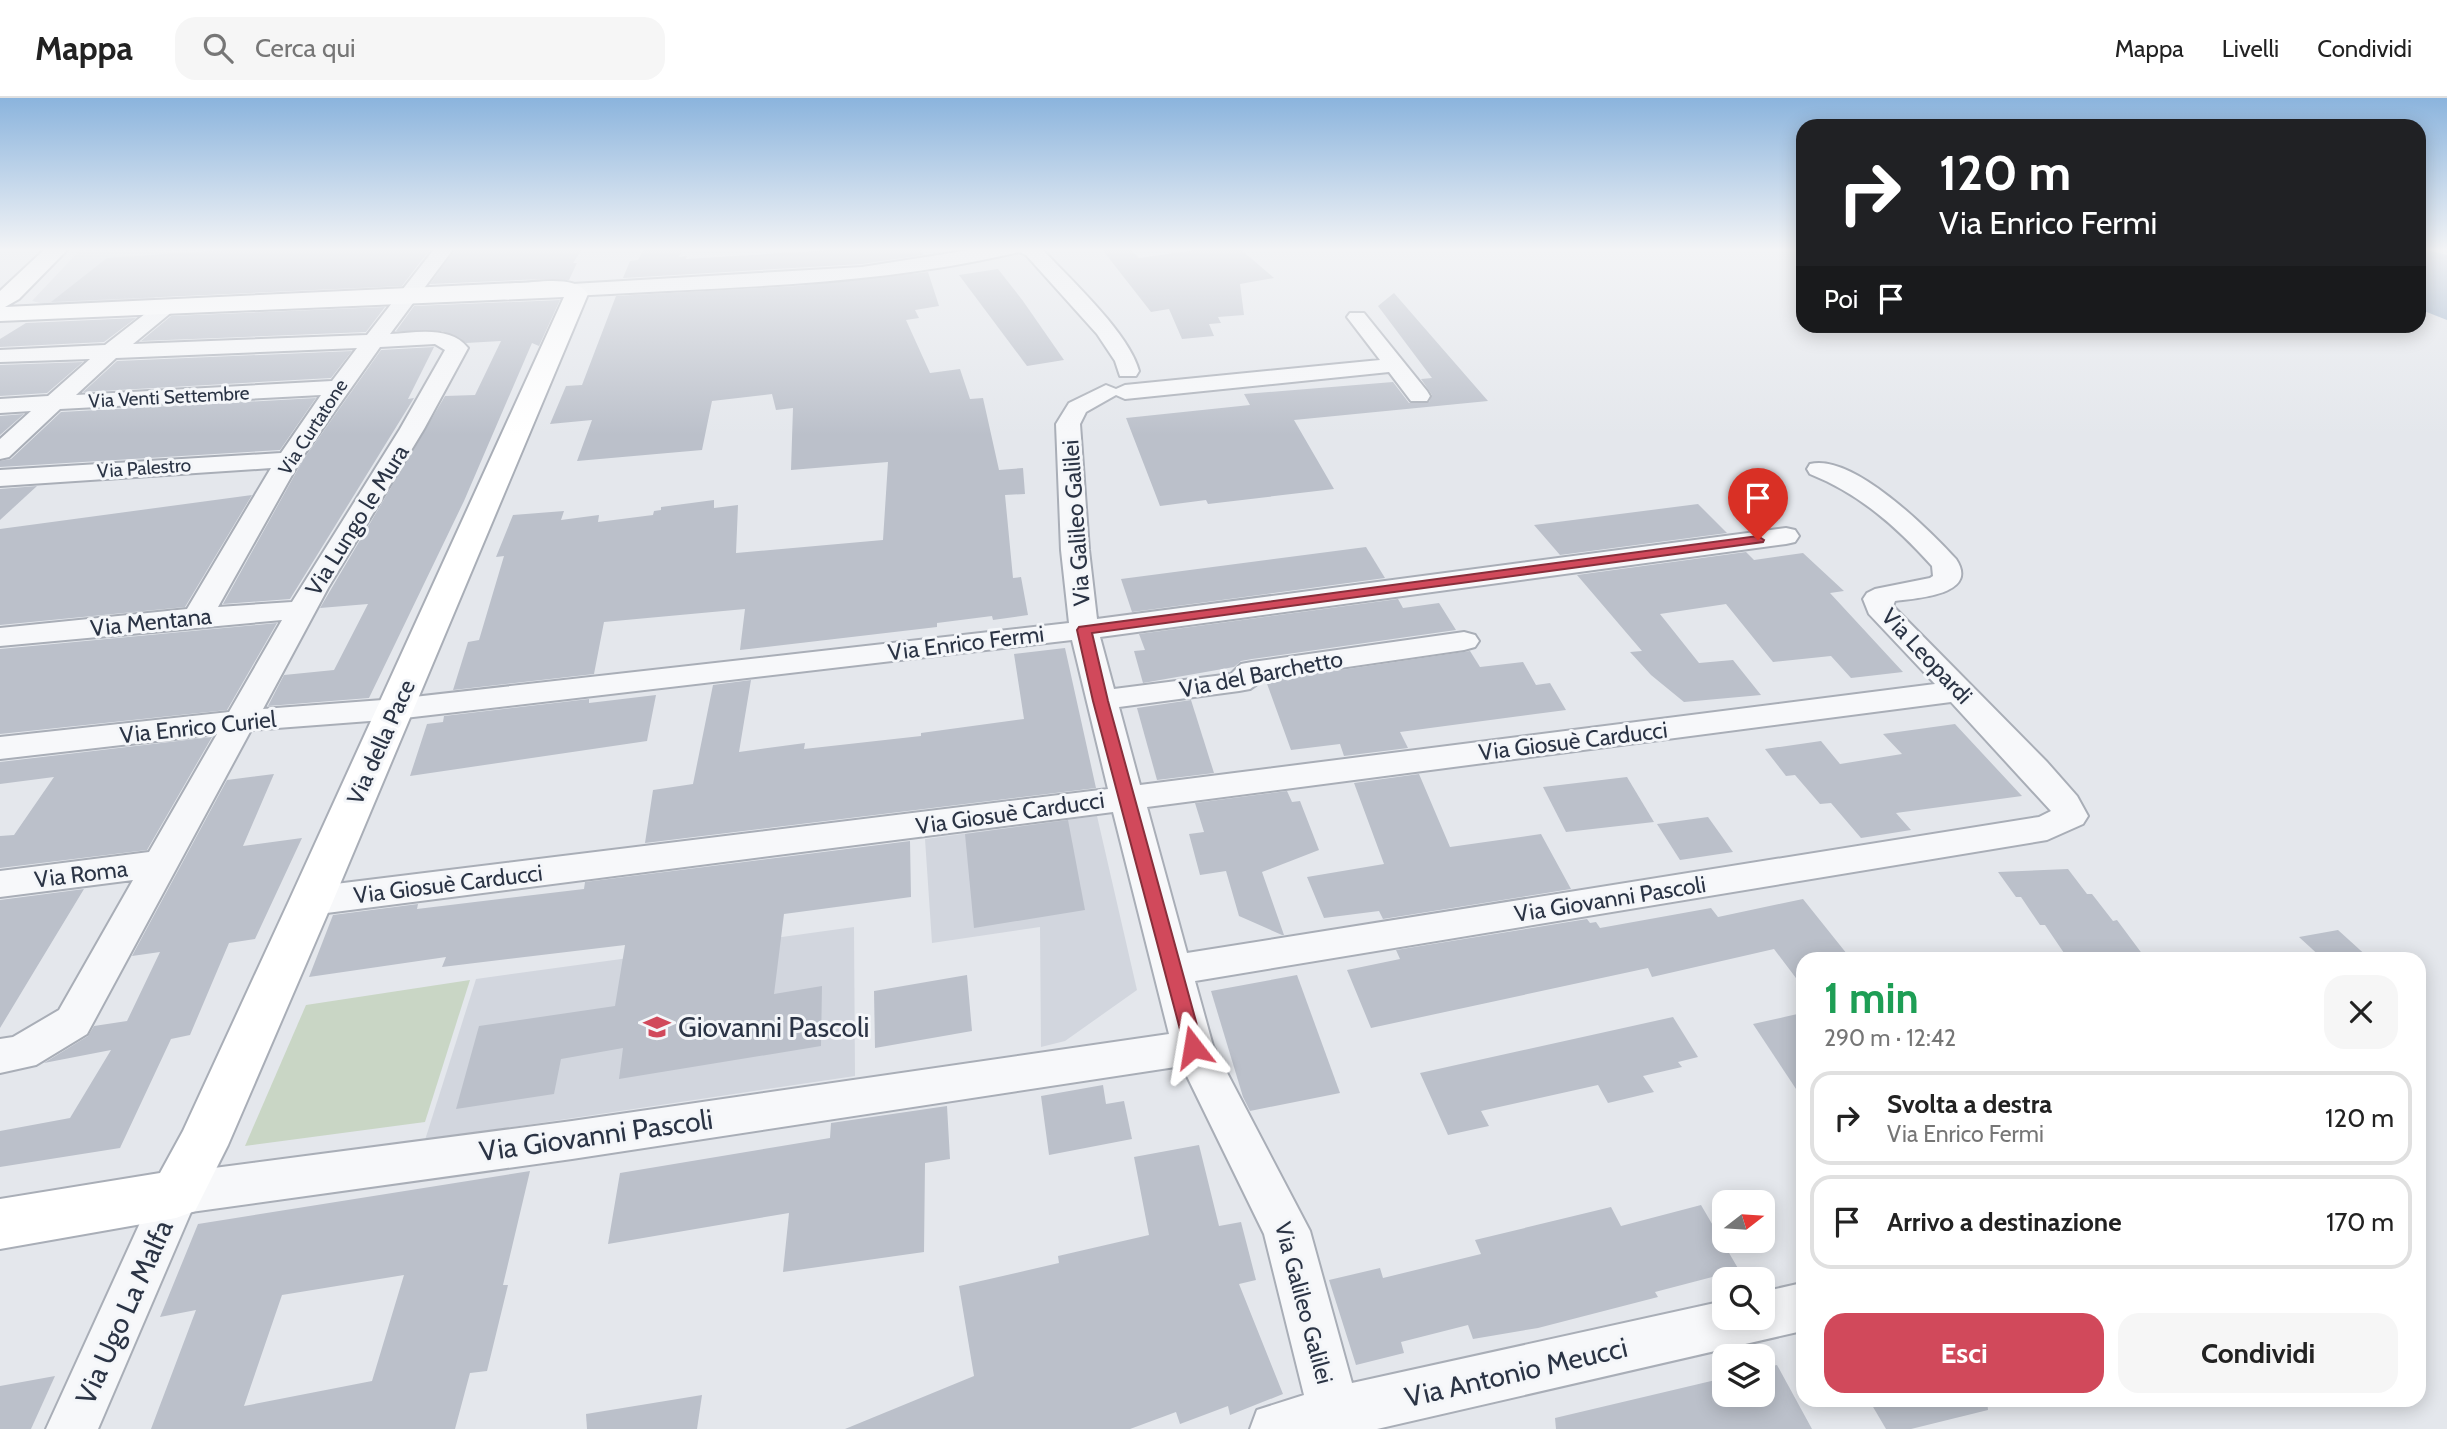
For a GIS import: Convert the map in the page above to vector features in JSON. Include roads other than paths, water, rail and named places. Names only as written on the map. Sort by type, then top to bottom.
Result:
[{"type":"main road","points":[[21,310],[86,310]]},
{"type":"main road","name":"Via della Pace","points":[[176,1195],[202,1145],[311,901],[571,310]]},
{"type":"main road","name":"Via Giovanni Pascoli","points":[[0,1224],[176,1195]]},
{"type":"street","points":[[0,453],[110,352],[162,310]]},
{"type":"street","name":"Via Curtatone","points":[[197,617],[230,566],[289,460],[337,387],[398,310]]},
{"type":"street","points":[[1067,310],[1091,338],[1100,352],[1101,360]]},
{"type":"street","points":[[1088,310],[1128,361],[1123,382]]},
{"type":"street","points":[[1357,317],[1419,396]]},
{"type":"street","name":"Via Lungo le Mura","points":[[0,356],[439,338],[457,348],[412,429],[302,610],[73,1022],[21,1053],[0,1056]]},
{"type":"street","name":"Via Galileo Galilei","points":[[1336,1421],[1287,1231],[1193,1047],[1084,630],[1074,551],[1068,424],[1077,408],[1151,368],[1379,345]]},
{"type":"street","name":"Via Galileo Galilei","points":[[1123,382],[1395,365]]},
{"type":"street","name":"Via Venti Settembre","points":[[0,407],[337,387]]},
{"type":"street","name":"Via Palestro","points":[[0,478],[289,460]]},
{"type":"street","name":"Via Leopardi","points":[[1819,469],[1846,478],[1893,511],[1946,565],[1947,579],[1939,586],[1886,593],[1877,599],[1879,608],[2065,804],[2071,816],[2047,828]]},
{"type":"street","name":"Via Enrico Fermi","points":[[396,709],[1084,630],[1786,536]]},
{"type":"street","name":"Via Mentana","points":[[0,637],[197,617],[302,610]]},
{"type":"street","name":"Via del Barchetto","points":[[1101,701],[1238,682],[1250,676],[1252,671],[1464,641]]},
{"type":"street","name":"Via Giosuè Carducci","points":[[311,901],[1959,691]]},
{"type":"street","name":"Via Enrico Curiel","points":[[0,748],[240,721],[396,709]]},
{"type":"street","name":"Via Giovanni Pascoli","points":[[1173,970],[2047,828]]},
{"type":"street","name":"Via Roma","points":[[0,884],[161,863]]},
{"type":"street","name":"Via Giovanni Pascoli","points":[[176,1195],[1193,1047]]},
{"type":"street","name":"Via Ugo La Malfa","points":[[72,1429],[176,1195]]},
{"type":"street","points":[[1775,1313],[1796,1308]]},
{"type":"street","name":"Via Antonio Meucci","points":[[1276,1429],[1336,1421],[1712,1329]]},
{"type":"water","points":[[2426,310],[2447,310],[2447,320],[2426,312]]},
{"type":"place","name":"Giovanni Pascoli","points":[[657,1027]]}]
